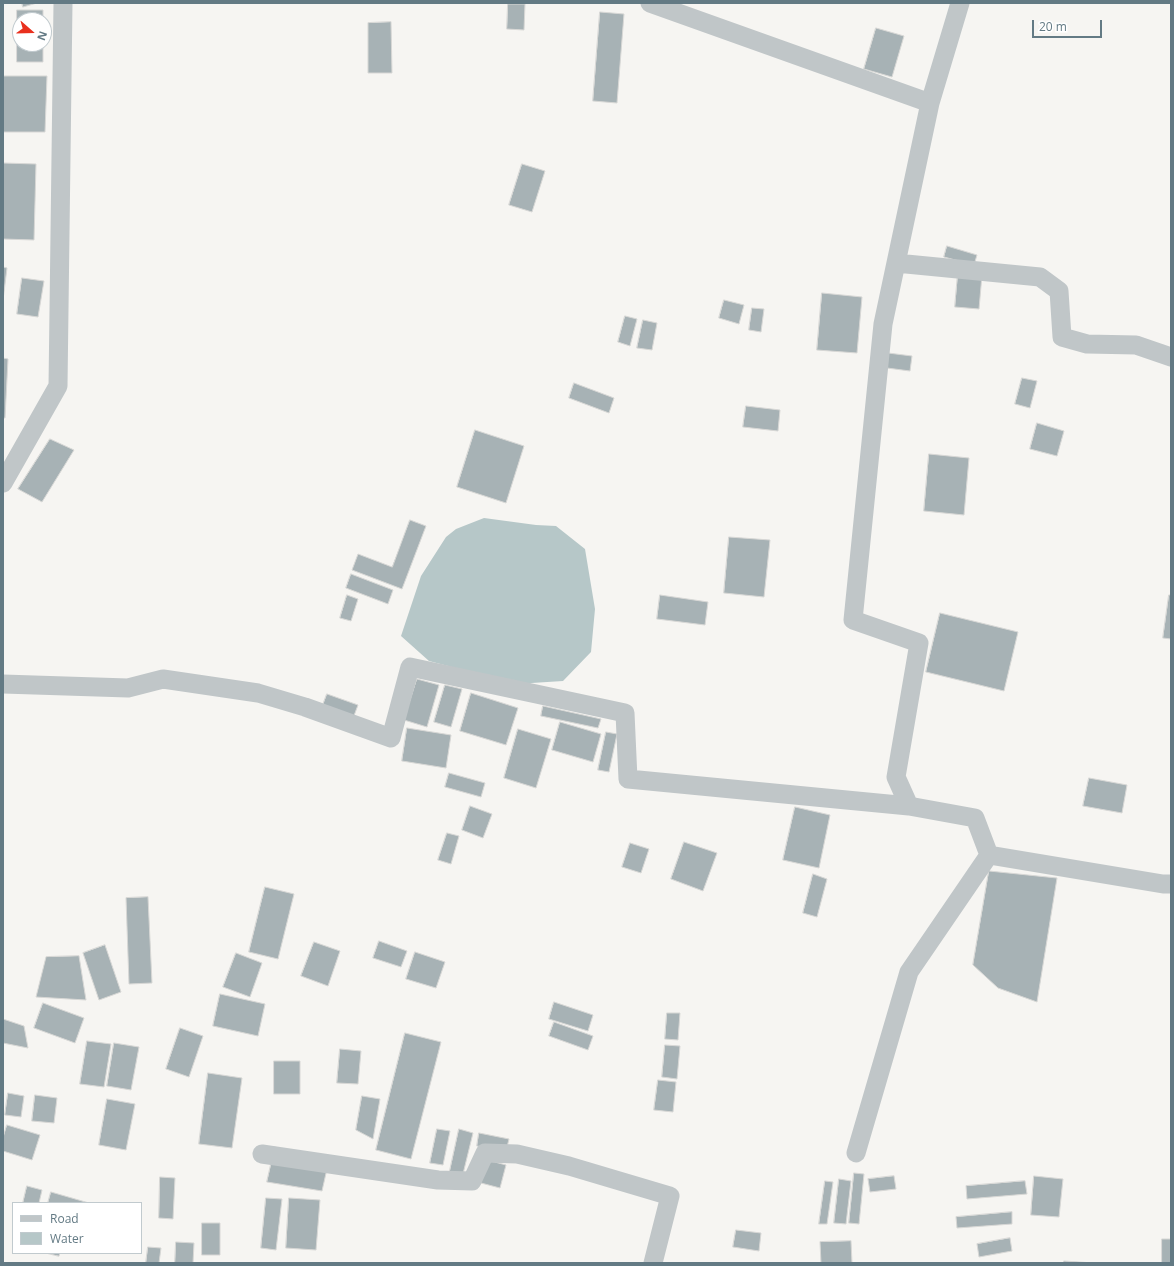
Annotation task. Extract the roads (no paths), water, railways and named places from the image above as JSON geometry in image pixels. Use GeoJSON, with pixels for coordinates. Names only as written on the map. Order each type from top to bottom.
{"type":"FeatureCollection","features":[{"type":"Feature","properties":{"kind":"street"},"geometry":{"type":"LineString","coordinates":[[3,483],[58,386],[63,3]]}},
{"type":"Feature","properties":{"kind":"street"},"geometry":{"type":"LineString","coordinates":[[650,3],[930,103]]}},
{"type":"Feature","properties":{"kind":"street"},"geometry":{"type":"LineString","coordinates":[[909,806],[896,777],[919,643],[853,620],[883,324],[930,103],[960,3]]}},
{"type":"Feature","properties":{"kind":"street"},"geometry":{"type":"LineString","coordinates":[[896,263],[1040,277],[1059,291],[1062,337],[1087,344],[1136,345],[1171,357]]}},
{"type":"Feature","properties":{"kind":"street"},"geometry":{"type":"LineString","coordinates":[[3,684],[128,688],[163,680],[258,693],[305,707],[391,738],[410,667],[625,713],[628,779],[909,806],[975,818],[989,855]]}},
{"type":"Feature","properties":{"kind":"street"},"geometry":{"type":"LineString","coordinates":[[989,855],[1162,884],[1171,884]]}},
{"type":"Feature","properties":{"kind":"street"},"geometry":{"type":"LineString","coordinates":[[856,1153],[909,972],[989,855]]}},
{"type":"Feature","properties":{"kind":"street"},"geometry":{"type":"LineString","coordinates":[[262,1154],[438,1180],[472,1181],[484,1153],[517,1154],[569,1166],[670,1196],[653,1263]]}},
{"type":"Feature","properties":{"kind":"water"},"geometry":{"type":"Polygon","coordinates":[[[484,518],[536,525],[556,526],[585,549],[595,609],[591,652],[563,681],[516,684],[429,661],[401,636],[421,576],[446,537],[456,529],[484,518]]]}}]}
